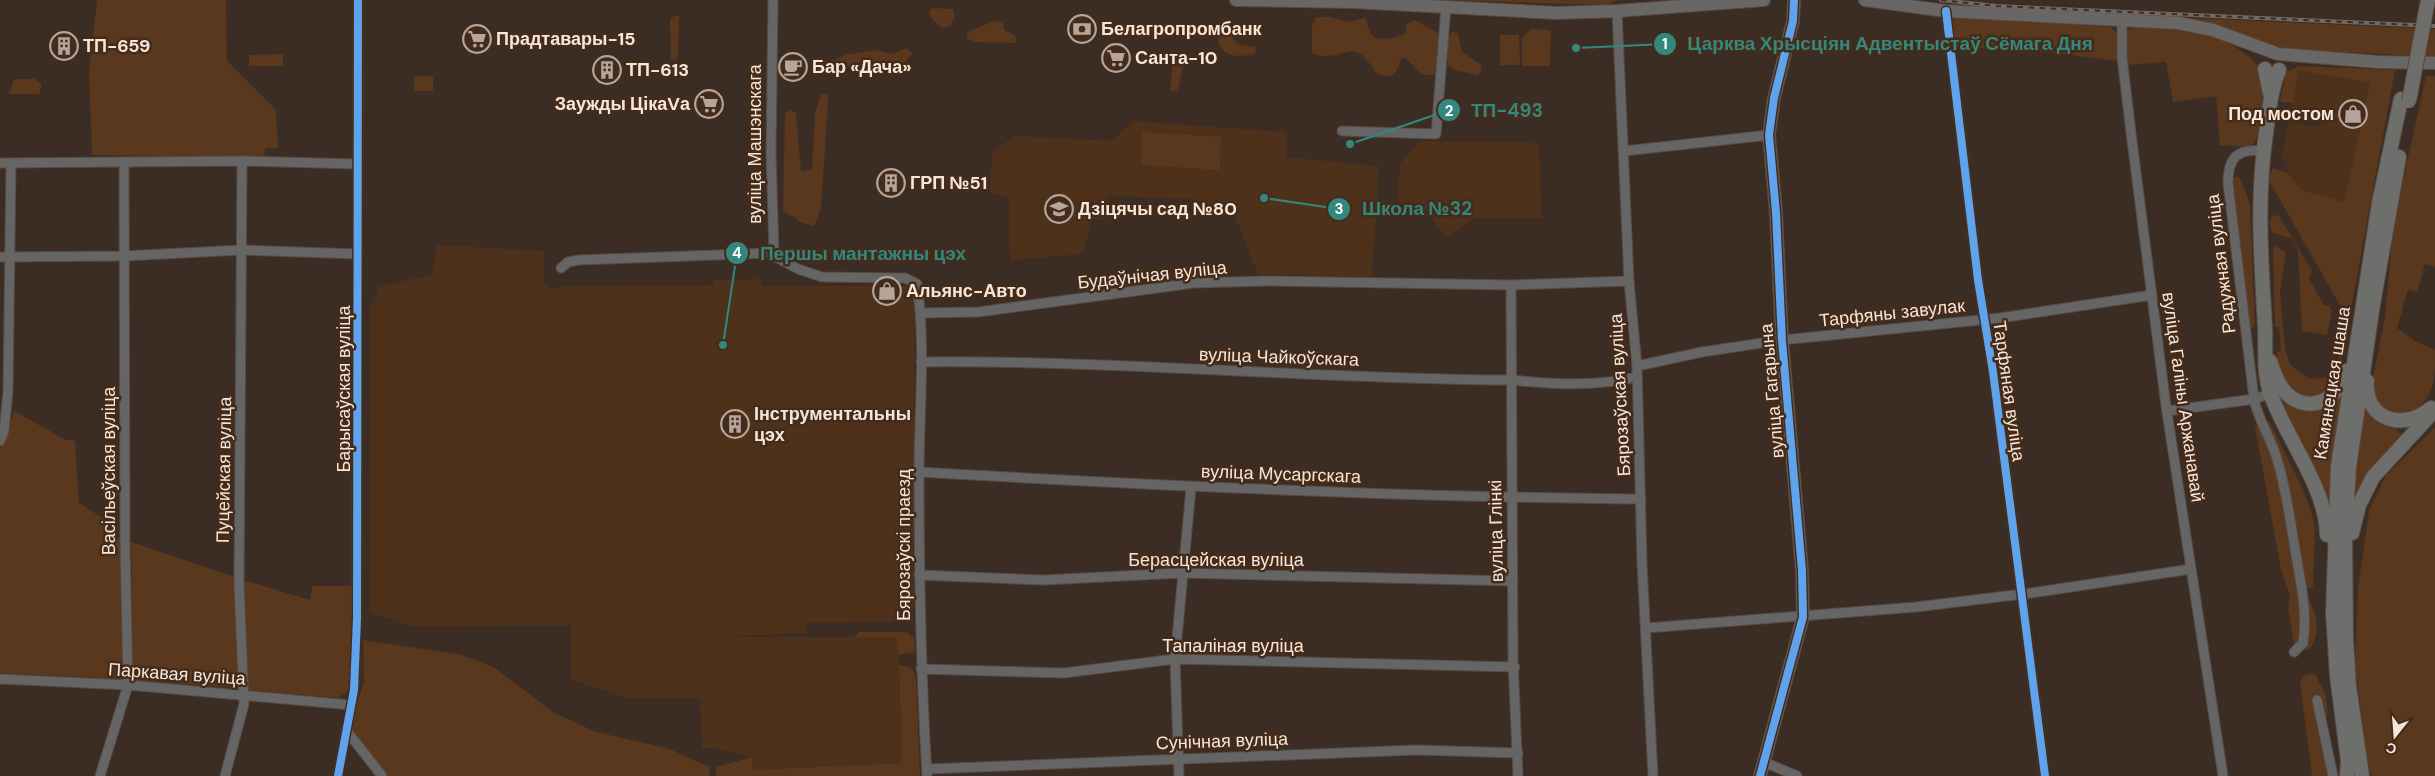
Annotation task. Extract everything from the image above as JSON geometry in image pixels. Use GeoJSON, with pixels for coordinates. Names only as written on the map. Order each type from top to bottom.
{"type":"FeatureCollection","features":[{"type":"Feature","properties":{"kind":"main road"},"geometry":{"type":"LineString","coordinates":[[1236,0],[1336,1],[1535,12],[1617,12],[1764,0]]}},
{"type":"Feature","properties":{"kind":"main road","name":"вуліца Гагарына"},"geometry":{"type":"LineString","coordinates":[[1760,776],[1803,617],[1802,570],[1782,340],[1776,213],[1769,135],[1774,98],[1792,21],[1794,0]]}},
{"type":"Feature","properties":{"kind":"main road"},"geometry":{"type":"LineString","coordinates":[[1865,0],[1946,11],[2189,25],[2213,30],[2240,41],[2273,63],[2306,57],[2435,63]]}},
{"type":"Feature","properties":{"kind":"main road","name":"Камянецкая шаша"},"geometry":{"type":"LineString","coordinates":[[2347,776],[2348,761],[2337,676],[2333,613],[2338,466],[2405,100],[2419,0]]}},
{"type":"Feature","properties":{"kind":"main road","name":"Камянецкая шаша"},"geometry":{"type":"LineString","coordinates":[[2405,100],[2428,0]]}},
{"type":"Feature","properties":{"kind":"main road"},"geometry":{"type":"LineString","coordinates":[[2273,63],[2263,151],[2259,218],[2267,351],[2265,375],[2270,394],[2323,509],[2327,529],[2329,593],[2333,613]]}},
{"type":"Feature","properties":{"kind":"main road"},"geometry":{"type":"LineString","coordinates":[[2267,351],[2275,377],[2289,395],[2307,403],[2322,402],[2329,398],[2343,380],[2356,318],[2368,303],[2374,317],[2366,383],[2371,403],[2386,417],[2401,422],[2418,418],[2435,404]]}},
{"type":"Feature","properties":{"kind":"main road","name":"Камянецкая шаша"},"geometry":{"type":"LineString","coordinates":[[2362,776],[2349,686],[2344,586],[2349,467],[2368,303]]}},
{"type":"Feature","properties":{"kind":"main road"},"geometry":{"type":"LineString","coordinates":[[2344,586],[2349,569],[2353,531],[2367,487],[2381,466],[2423,425],[2435,410]]}},
{"type":"Feature","properties":{"kind":"main road"},"geometry":{"type":"LineString","coordinates":[[2348,761],[2351,776]]}},
{"type":"Feature","properties":{"kind":"street","name":"Барысаўская вуліца"},"geometry":{"type":"LineString","coordinates":[[340,775],[350,705],[354,690],[357,618],[358,0]]}},
{"type":"Feature","properties":{"kind":"street","name":"вуліца Машэнскага"},"geometry":{"type":"LineString","coordinates":[[773,0],[771,153],[774,253]]}},
{"type":"Feature","properties":{"kind":"street"},"geometry":{"type":"LineString","coordinates":[[1342,131],[1436,134],[1446,7]]}},
{"type":"Feature","properties":{"kind":"street","name":"Тарфяная вуліца"},"geometry":{"type":"LineString","coordinates":[[1946,11],[1984,320],[1993,372],[2045,776]]}},
{"type":"Feature","properties":{"kind":"street","name":"Бярозаўская вуліца"},"geometry":{"type":"LineString","coordinates":[[1617,12],[1629,281],[1637,366],[1653,776]]}},
{"type":"Feature","properties":{"kind":"street","name":"вуліца Галіны Аржанавай"},"geometry":{"type":"LineString","coordinates":[[2122,21],[2122,57],[2167,411],[2223,776]]}},
{"type":"Feature","properties":{"kind":"street"},"geometry":{"type":"LineString","coordinates":[[1624,151],[1769,135]]}},
{"type":"Feature","properties":{"kind":"street","name":"Радужная вуліца"},"geometry":{"type":"LineString","coordinates":[[2263,151],[2251,150],[2240,154],[2231,162],[2228,174],[2254,399],[2257,414],[2272,442],[2278,461],[2304,600],[2303,643],[2294,652]]}},
{"type":"Feature","properties":{"kind":"street"},"geometry":{"type":"LineString","coordinates":[[0,163],[242,161],[357,164]]}},
{"type":"Feature","properties":{"kind":"street","name":"Пуцейская вуліца"},"geometry":{"type":"LineString","coordinates":[[225,776],[244,704],[239,583],[242,161]]}},
{"type":"Feature","properties":{"kind":"street","name":"Васільеўская вуліца"},"geometry":{"type":"LineString","coordinates":[[100,776],[128,686],[125,533],[124,162]]}},
{"type":"Feature","properties":{"kind":"street"},"geometry":{"type":"LineString","coordinates":[[0,441],[4,431],[8,392],[11,163]]}},
{"type":"Feature","properties":{"kind":"street"},"geometry":{"type":"LineString","coordinates":[[0,257],[124,256],[242,250],[358,254]]}},
{"type":"Feature","properties":{"kind":"street"},"geometry":{"type":"LineString","coordinates":[[562,268],[568,262],[579,260],[774,253],[774,256],[798,269],[822,277],[905,278],[912,280],[917,284],[921,313]]}},
{"type":"Feature","properties":{"kind":"street","name":"Будаўнічая вуліца"},"geometry":{"type":"LineString","coordinates":[[921,313],[978,312],[1194,283],[1266,281],[1512,285],[1629,281]]}},
{"type":"Feature","properties":{"kind":"street","name":"вуліца Глінкі"},"geometry":{"type":"LineString","coordinates":[[1512,285],[1513,581],[1518,776]]}},
{"type":"Feature","properties":{"kind":"street","name":"Тарфяны завулак"},"geometry":{"type":"LineString","coordinates":[[1637,366],[1702,352],[1782,340],[1984,320],[2152,295]]}},
{"type":"Feature","properties":{"kind":"street","name":"Бярозаўскі праезд"},"geometry":{"type":"LineString","coordinates":[[921,313],[919,575],[926,774]]}},
{"type":"Feature","properties":{"kind":"street","name":"вуліца Чайкоўскага"},"geometry":{"type":"LineString","coordinates":[[921,362],[1008,361],[1211,371],[1511,380],[1546,383],[1604,383],[1636,377]]}},
{"type":"Feature","properties":{"kind":"street"},"geometry":{"type":"LineString","coordinates":[[2167,411],[2254,399],[2270,394]]}},
{"type":"Feature","properties":{"kind":"street","name":"вуліца Мусаргскага"},"geometry":{"type":"LineString","coordinates":[[919,472],[1191,488],[1512,498],[1641,499]]}},
{"type":"Feature","properties":{"kind":"street"},"geometry":{"type":"LineString","coordinates":[[1179,776],[1175,659],[1191,488]]}},
{"type":"Feature","properties":{"kind":"street"},"geometry":{"type":"LineString","coordinates":[[1646,628],[1803,617],[2022,594],[2191,570]]}},
{"type":"Feature","properties":{"kind":"street","name":"Берасцейская вуліца"},"geometry":{"type":"LineString","coordinates":[[919,575],[1044,580],[1182,573],[1513,581]]}},
{"type":"Feature","properties":{"kind":"street","name":"Тапаліная вуліца"},"geometry":{"type":"LineString","coordinates":[[921,669],[1064,673],[1175,659],[1515,667]]}},
{"type":"Feature","properties":{"kind":"street","name":"Паркавая вуліца"},"geometry":{"type":"LineString","coordinates":[[0,679],[128,686],[350,705]]}},
{"type":"Feature","properties":{"kind":"street"},"geometry":{"type":"LineString","coordinates":[[2317,700],[2333,776]]}},
{"type":"Feature","properties":{"kind":"street"},"geometry":{"type":"LineString","coordinates":[[346,730],[382,776]]}},
{"type":"Feature","properties":{"kind":"street","name":"Сунічная вуліца"},"geometry":{"type":"LineString","coordinates":[[926,774],[1178,758],[1416,750],[1518,753]]}},
{"type":"Feature","properties":{"kind":"street"},"geometry":{"type":"LineString","coordinates":[[1764,762],[1797,776]]}},
{"type":"Feature","properties":{"kind":"shaded area"},"geometry":{"type":"Polygon","coordinates":[[[97,0],[226,0],[227,61],[276,110],[278,148],[265,148],[264,158],[92,155],[89,72],[97,0]]]}},
{"type":"Feature","properties":{"kind":"shaded area"},"geometry":{"type":"Polygon","coordinates":[[[1442,0],[1620,0],[1603,5],[1442,0]]]}},
{"type":"Feature","properties":{"kind":"shaded area"},"geometry":{"type":"Polygon","coordinates":[[[933,8],[953,9],[955,17],[950,26],[943,28],[933,20],[929,12],[933,8]]]}},
{"type":"Feature","properties":{"kind":"shaded area"},"geometry":{"type":"Polygon","coordinates":[[[676,15],[679,16],[678,56],[675,61],[671,60],[670,19],[676,15]]]}},
{"type":"Feature","properties":{"kind":"shaded area"},"geometry":{"type":"Polygon","coordinates":[[[1316,17],[1330,17],[1349,22],[1365,18],[1371,34],[1374,37],[1383,39],[1398,37],[1405,33],[1407,23],[1415,20],[1438,33],[1439,48],[1435,75],[1419,72],[1402,57],[1397,70],[1390,77],[1376,73],[1360,54],[1347,52],[1323,56],[1312,53],[1312,26],[1316,17]]]}},
{"type":"Feature","properties":{"kind":"shaded area"},"geometry":{"type":"Polygon","coordinates":[[[1955,18],[2111,27],[2117,34],[2119,61],[2046,52],[1955,47],[1952,25],[1955,18]]]}},
{"type":"Feature","properties":{"kind":"shaded area"},"geometry":{"type":"Polygon","coordinates":[[[2190,18],[2435,29],[2435,57],[2289,49],[2261,42],[2190,18]]]}},
{"type":"Feature","properties":{"kind":"shaded area"},"geometry":{"type":"Polygon","coordinates":[[[994,21],[1003,23],[1004,30],[1013,34],[1017,39],[1015,43],[975,42],[967,38],[967,32],[994,21]]]}},
{"type":"Feature","properties":{"kind":"shaded area"},"geometry":{"type":"Polygon","coordinates":[[[1227,25],[1234,26],[1233,39],[1237,44],[1256,47],[1255,53],[1240,56],[1228,54],[1223,50],[1218,38],[1219,30],[1227,25]]]}},
{"type":"Feature","properties":{"kind":"shaded area"},"geometry":{"type":"Polygon","coordinates":[[[2137,27],[2175,27],[2196,30],[2230,44],[2251,59],[2262,75],[2264,90],[2259,133],[2252,145],[2248,147],[2220,145],[2216,96],[2173,102],[2166,62],[2127,65],[2127,31],[2137,27]]]}},
{"type":"Feature","properties":{"kind":"shaded area"},"geometry":{"type":"Polygon","coordinates":[[[1531,29],[1551,30],[1550,66],[1522,66],[1522,38],[1531,29]]]}},
{"type":"Feature","properties":{"kind":"shaded area"},"geometry":{"type":"Polygon","coordinates":[[[1452,32],[1458,33],[1462,52],[1480,64],[1482,70],[1478,75],[1457,71],[1448,65],[1448,38],[1452,32]]]}},
{"type":"Feature","properties":{"kind":"shaded area"},"geometry":{"type":"Polygon","coordinates":[[[1500,35],[1519,35],[1520,65],[1500,65],[1500,35]]]}},
{"type":"Feature","properties":{"kind":"shaded area"},"geometry":{"type":"Polygon","coordinates":[[[906,48],[912,53],[907,60],[898,66],[870,62],[848,66],[827,74],[825,69],[827,63],[845,55],[875,50],[893,54],[906,48]]]}},
{"type":"Feature","properties":{"kind":"shaded area"},"geometry":{"type":"Polygon","coordinates":[[[283,54],[283,66],[249,66],[249,55],[283,54]]]}},
{"type":"Feature","properties":{"kind":"shaded area"},"geometry":{"type":"Polygon","coordinates":[[[1173,58],[1179,58],[1184,62],[1178,89],[1174,92],[1170,90],[1173,58]]]}},
{"type":"Feature","properties":{"kind":"shaded area"},"geometry":{"type":"Polygon","coordinates":[[[2300,66],[2395,70],[2339,374],[2324,392],[2310,397],[2296,394],[2289,388],[2279,366],[2277,352],[2281,351],[2279,327],[2275,327],[2273,249],[2277,246],[2286,253],[2280,293],[2285,349],[2289,362],[2296,370],[2311,379],[2330,377],[2337,366],[2345,314],[2268,179],[2273,168],[2289,173],[2301,190],[2344,202],[2370,83],[2298,70],[2293,103],[2280,102],[2286,72],[2300,66]]]}},
{"type":"Feature","properties":{"kind":"shaded area"},"geometry":{"type":"Polygon","coordinates":[[[2298,70],[2370,82],[2344,202],[2301,190],[2287,169],[2288,162],[2281,160],[2289,122],[2320,127],[2321,117],[2291,112],[2298,70]]]}},
{"type":"Feature","properties":{"kind":"shaded area"},"geometry":{"type":"Polygon","coordinates":[[[414,76],[433,76],[433,91],[414,91],[414,76]]]}},
{"type":"Feature","properties":{"kind":"shaded area"},"geometry":{"type":"Polygon","coordinates":[[[2426,76],[2435,76],[2435,267],[2425,264],[2417,292],[2408,290],[2397,328],[2415,341],[2435,350],[2435,372],[2430,393],[2413,415],[2394,415],[2378,403],[2374,395],[2373,378],[2385,317],[2393,227],[2426,76]]]}},
{"type":"Feature","properties":{"kind":"shaded area"},"geometry":{"type":"Polygon","coordinates":[[[14,79],[35,79],[42,84],[39,94],[9,94],[14,79]]]}},
{"type":"Feature","properties":{"kind":"shaded area"},"geometry":{"type":"Polygon","coordinates":[[[821,94],[828,94],[828,103],[821,208],[814,226],[799,222],[783,211],[785,113],[791,110],[796,113],[801,171],[812,170],[815,114],[821,94]]]}},
{"type":"Feature","properties":{"kind":"shaded area"},"geometry":{"type":"Polygon","coordinates":[[[1132,121],[1287,132],[1286,157],[1379,166],[1372,277],[1258,274],[1234,214],[1197,211],[1193,199],[1109,196],[1108,219],[1092,220],[1083,254],[1010,260],[1009,198],[990,193],[992,152],[1015,136],[1112,141],[1132,121]]]}},
{"type":"Feature","properties":{"kind":"shaded area"},"geometry":{"type":"Polygon","coordinates":[[[1142,132],[1221,137],[1220,170],[1141,165],[1142,132]]]}},
{"type":"Feature","properties":{"kind":"shaded area"},"geometry":{"type":"Polygon","coordinates":[[[1419,141],[1531,142],[1539,146],[1542,218],[1475,218],[1447,238],[1421,204],[1398,202],[1400,164],[1419,141]]]}},
{"type":"Feature","properties":{"kind":"shaded area"},"geometry":{"type":"Polygon","coordinates":[[[2238,176],[2250,206],[2255,324],[2251,329],[2249,329],[2231,187],[2232,179],[2238,176]]]}},
{"type":"Feature","properties":{"kind":"shaded area"},"geometry":{"type":"Polygon","coordinates":[[[2273,215],[2279,216],[2312,271],[2309,279],[2324,305],[2329,306],[2332,311],[2327,335],[2302,331],[2298,250],[2291,238],[2272,233],[2270,221],[2273,215]]]}},
{"type":"Feature","properties":{"kind":"shaded area"},"geometry":{"type":"Polygon","coordinates":[[[437,245],[544,251],[544,285],[548,285],[549,289],[566,286],[714,285],[714,280],[761,279],[762,286],[915,286],[913,621],[806,623],[806,633],[714,637],[898,637],[902,763],[752,770],[752,757],[713,748],[702,748],[700,698],[624,697],[571,680],[571,625],[412,627],[370,612],[370,306],[374,304],[379,287],[432,274],[437,245]]]}},
{"type":"Feature","properties":{"kind":"shaded area"},"geometry":{"type":"Polygon","coordinates":[[[2343,394],[2328,511],[2280,406],[2288,400],[2335,401],[2343,394]]]}},
{"type":"Feature","properties":{"kind":"shaded area"},"geometry":{"type":"Polygon","coordinates":[[[2362,403],[2397,425],[2397,430],[2405,438],[2350,514],[2362,403]]]}},
{"type":"Feature","properties":{"kind":"shaded area"},"geometry":{"type":"Polygon","coordinates":[[[14,411],[64,439],[75,441],[79,503],[112,524],[111,537],[120,538],[123,679],[0,673],[0,449],[9,430],[14,411]]]}},
{"type":"Feature","properties":{"kind":"shaded area"},"geometry":{"type":"Polygon","coordinates":[[[2264,420],[2270,423],[2303,489],[2312,514],[2315,529],[2313,587],[2306,589],[2305,594],[2313,607],[2317,628],[2314,642],[2310,649],[2304,650],[2294,644],[2288,607],[2290,595],[2281,570],[2255,427],[2264,420]]]}},
{"type":"Feature","properties":{"kind":"shaded area"},"geometry":{"type":"Polygon","coordinates":[[[2435,427],[2435,776],[2372,776],[2368,766],[2355,663],[2358,588],[2369,511],[2385,477],[2435,427]]]}},
{"type":"Feature","properties":{"kind":"shaded area"},"geometry":{"type":"Polygon","coordinates":[[[131,542],[235,577],[238,686],[235,688],[133,680],[131,542]]]}},
{"type":"Feature","properties":{"kind":"shaded area"},"geometry":{"type":"Polygon","coordinates":[[[243,580],[310,600],[312,586],[353,586],[351,675],[347,692],[338,698],[248,690],[245,687],[243,580]]]}},
{"type":"Feature","properties":{"kind":"shaded area"},"geometry":{"type":"Polygon","coordinates":[[[859,632],[907,632],[914,638],[915,652],[898,655],[897,637],[854,637],[859,632]]]}},
{"type":"Feature","properties":{"kind":"shaded area"},"geometry":{"type":"Polygon","coordinates":[[[363,640],[462,655],[493,667],[553,712],[596,732],[667,748],[710,767],[709,776],[387,776],[350,728],[364,681],[363,640]]]}},
{"type":"Feature","properties":{"kind":"shaded area"},"geometry":{"type":"Polygon","coordinates":[[[899,665],[912,668],[916,677],[920,776],[716,776],[716,767],[752,757],[753,770],[902,763],[899,665]]]}},
{"type":"Feature","properties":{"kind":"shaded area"},"geometry":{"type":"Polygon","coordinates":[[[2306,674],[2315,674],[2326,695],[2328,713],[2320,731],[2329,776],[2312,776],[2300,682],[2306,674]]]}},
{"type":"Feature","properties":{"kind":"railway"},"geometry":{"type":"LineString","coordinates":[[1941,0],[1996,6],[2435,26]]}},
{"type":"Feature","properties":{"kind":"cycle path"},"geometry":{"type":"LineString","coordinates":[[338,776],[354,690],[357,618],[358,0]]}},
{"type":"Feature","properties":{"kind":"cycle path"},"geometry":{"type":"LineString","coordinates":[[1760,776],[1803,617],[1802,570],[1782,340],[1776,213],[1769,135],[1774,98],[1793,21],[1794,0]]}},
{"type":"Feature","properties":{"kind":"cycle path"},"geometry":{"type":"LineString","coordinates":[[1946,11],[1978,280],[1993,372],[2045,776]]}},
{"type":"Feature","properties":{"kind":"place","name":"Белагропромбанк"},"geometry":{"type":"Point","coordinates":[1082,29]}},
{"type":"Feature","properties":{"kind":"place","name":"Прадтавары-15"},"geometry":{"type":"Point","coordinates":[477,39]}},
{"type":"Feature","properties":{"kind":"place","name":"ТП-659"},"geometry":{"type":"Point","coordinates":[64,46]}},
{"type":"Feature","properties":{"kind":"place","name":"Царква Хрысціян Адвентыстаў Сёмага Дня"},"geometry":{"type":"Point","coordinates":[1576,48]}},
{"type":"Feature","properties":{"kind":"place","name":"Санта-10"},"geometry":{"type":"Point","coordinates":[1116,58]}},
{"type":"Feature","properties":{"kind":"place","name":"Бар «Дача»"},"geometry":{"type":"Point","coordinates":[793,67]}},
{"type":"Feature","properties":{"kind":"place","name":"ТП-613"},"geometry":{"type":"Point","coordinates":[607,70]}},
{"type":"Feature","properties":{"kind":"place","name":"Заужды ЦікаVа"},"geometry":{"type":"Point","coordinates":[709,104]}},
{"type":"Feature","properties":{"kind":"place","name":"Под мостом"},"geometry":{"type":"Point","coordinates":[2353,114]}},
{"type":"Feature","properties":{"kind":"place","name":"ТП-493"},"geometry":{"type":"Point","coordinates":[1350,144]}},
{"type":"Feature","properties":{"kind":"place","name":"ГРП №51"},"geometry":{"type":"Point","coordinates":[891,183]}},
{"type":"Feature","properties":{"kind":"place","name":"Школа №32"},"geometry":{"type":"Point","coordinates":[1264,198]}},
{"type":"Feature","properties":{"kind":"place","name":"Дзіцячы сад №80"},"geometry":{"type":"Point","coordinates":[1059,209]}},
{"type":"Feature","properties":{"kind":"place","name":"Альянс-Авто"},"geometry":{"type":"Point","coordinates":[887,291]}},
{"type":"Feature","properties":{"kind":"place","name":"Першы мантажны цэх"},"geometry":{"type":"Point","coordinates":[723,345]}},
{"type":"Feature","properties":{"kind":"place","name":"Інструментальны цэх"},"geometry":{"type":"Point","coordinates":[735,424]}}]}
